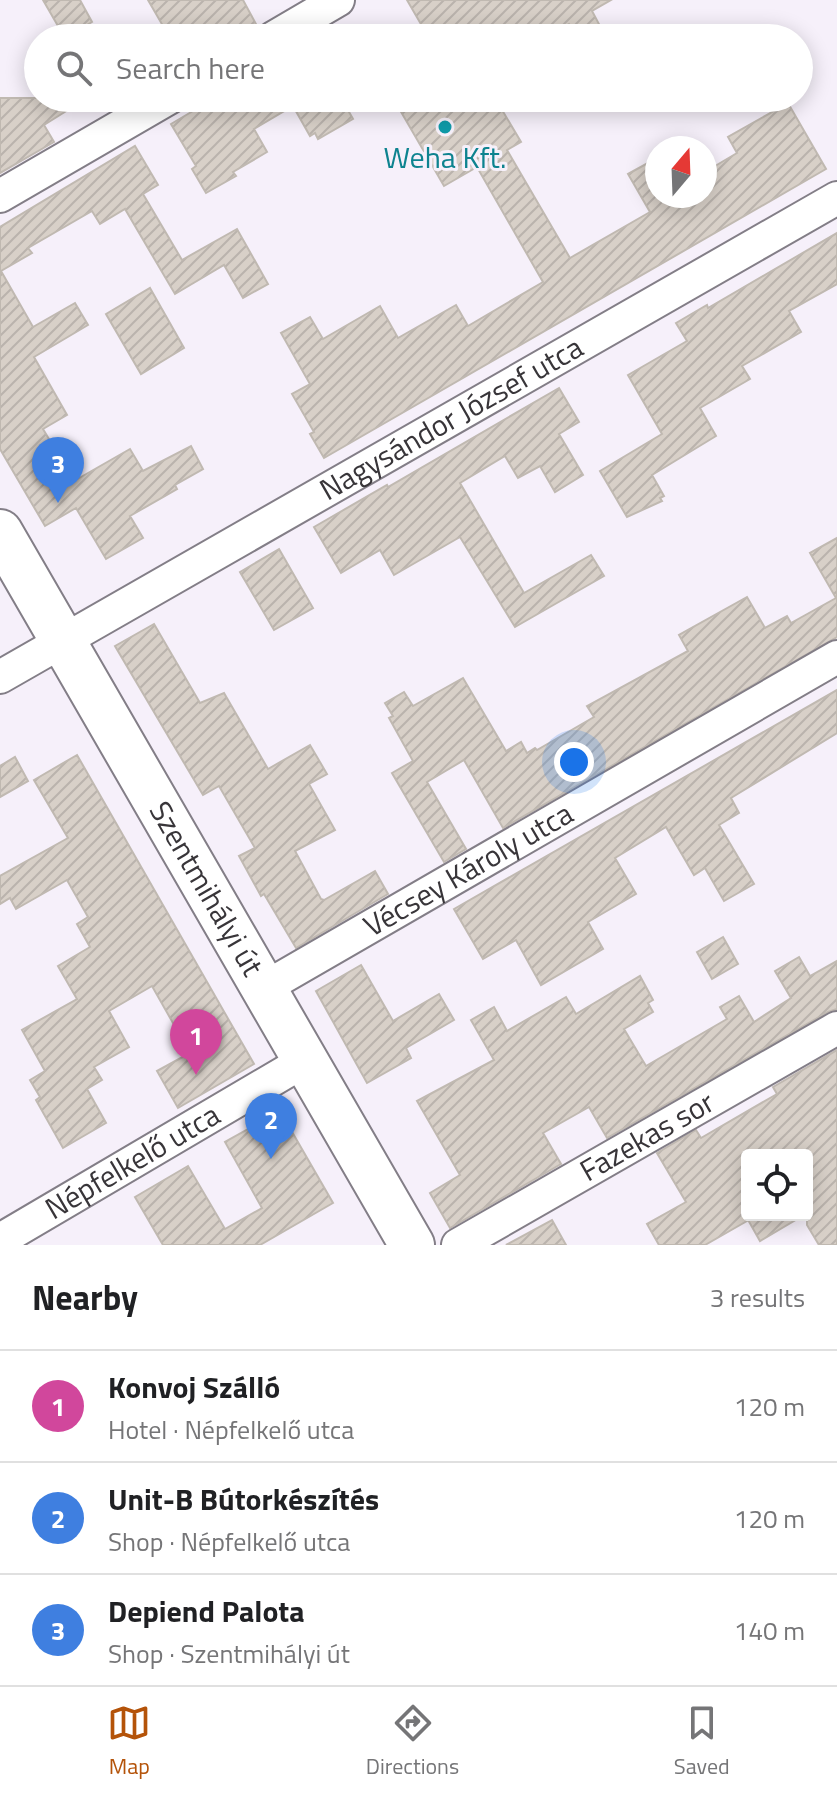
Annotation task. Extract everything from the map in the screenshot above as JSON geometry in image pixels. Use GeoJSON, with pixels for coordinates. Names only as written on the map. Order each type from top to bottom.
{"type":"FeatureCollection","features":[{"type":"Feature","properties":{"kind":"main road","name":"Szentmihályi út"},"geometry":{"type":"LineString","coordinates":[[0,532],[412,1245]]}},
{"type":"Feature","properties":{"kind":"street"},"geometry":{"type":"LineString","coordinates":[[297,24],[338,0]]}},
{"type":"Feature","properties":{"kind":"street"},"geometry":{"type":"LineString","coordinates":[[0,196],[145,112]]}},
{"type":"Feature","properties":{"kind":"street","name":"Nagysándor József utca"},"geometry":{"type":"LineString","coordinates":[[0,677],[837,198]]}},
{"type":"Feature","properties":{"kind":"street","name":"Vécsey Károly utca"},"geometry":{"type":"LineString","coordinates":[[264,988],[837,657]]}},
{"type":"Feature","properties":{"kind":"street","name":"Fazekas sor"},"geometry":{"type":"LineString","coordinates":[[458,1245],[837,1028]]}},
{"type":"Feature","properties":{"kind":"street","name":"Népfelkelő utca"},"geometry":{"type":"LineString","coordinates":[[0,1240],[306,1060]]}},
{"type":"Feature","properties":{"kind":"building"},"geometry":{"type":"Polygon","coordinates":[[[43,0],[80,0],[92,22],[89,24],[57,24],[43,0]]]}},
{"type":"Feature","properties":{"kind":"building"},"geometry":{"type":"Polygon","coordinates":[[[148,0],[243,0],[256,24],[162,24],[148,0]]]}},
{"type":"Feature","properties":{"kind":"building"},"geometry":{"type":"Polygon","coordinates":[[[407,0],[611,0],[592,11],[599,24],[421,24],[407,0]]]}},
{"type":"Feature","properties":{"kind":"building"},"geometry":{"type":"Polygon","coordinates":[[[0,98],[24,98],[24,112],[65,112],[44,125],[54,142],[0,173],[0,98]]]}},
{"type":"Feature","properties":{"kind":"building"},"geometry":{"type":"Polygon","coordinates":[[[191,112],[283,112],[254,129],[267,152],[233,172],[236,176],[206,193],[192,169],[196,166],[171,124],[191,112]]]}},
{"type":"Feature","properties":{"kind":"building"},"geometry":{"type":"Polygon","coordinates":[[[296,112],[349,112],[353,119],[318,139],[315,133],[310,136],[296,112]]]}},
{"type":"Feature","properties":{"kind":"building"},"geometry":{"type":"Polygon","coordinates":[[[401,112],[503,112],[521,142],[507,150],[570,258],[650,212],[648,208],[717,208],[717,165],[737,153],[728,137],[772,112],[793,112],[826,169],[324,458],[310,434],[314,432],[292,394],[310,384],[281,333],[310,317],[323,339],[380,306],[398,338],[456,305],[468,326],[543,282],[477,167],[444,186],[401,112]]]}},
{"type":"Feature","properties":{"kind":"building"},"geometry":{"type":"Polygon","coordinates":[[[135,146],[158,185],[143,194],[182,260],[237,229],[268,284],[243,298],[224,265],[175,294],[125,209],[100,224],[92,211],[28,248],[32,253],[1,271],[33,327],[75,303],[88,325],[34,357],[67,415],[43,429],[74,481],[130,449],[143,471],[191,446],[203,469],[175,485],[177,489],[130,516],[143,538],[106,559],[76,508],[45,526],[0,449],[0,227],[135,146]]]}},
{"type":"Feature","properties":{"kind":"building"},"geometry":{"type":"Polygon","coordinates":[[[645,165],[645,203],[628,174],[645,165]]]}},
{"type":"Feature","properties":{"kind":"building"},"geometry":{"type":"Polygon","coordinates":[[[837,233],[837,284],[789,311],[801,332],[742,366],[750,379],[700,408],[716,436],[652,475],[664,496],[660,498],[662,501],[627,517],[600,471],[662,434],[628,375],[687,341],[676,323],[707,305],[708,308],[837,233]]]}},
{"type":"Feature","properties":{"kind":"building"},"geometry":{"type":"Polygon","coordinates":[[[150,288],[184,348],[141,374],[106,314],[150,288]]]}},
{"type":"Feature","properties":{"kind":"building"},"geometry":{"type":"Polygon","coordinates":[[[559,388],[579,422],[559,434],[583,475],[555,492],[540,466],[518,478],[505,456],[460,483],[524,593],[591,555],[604,576],[515,627],[460,537],[394,575],[380,550],[341,573],[314,527],[559,388]]]}},
{"type":"Feature","properties":{"kind":"building"},"geometry":{"type":"Polygon","coordinates":[[[837,538],[837,637],[503,828],[464,760],[427,782],[466,849],[444,862],[392,773],[413,761],[389,718],[393,716],[385,703],[404,692],[413,706],[463,678],[506,751],[521,742],[527,753],[535,748],[537,750],[594,717],[587,706],[688,651],[679,635],[747,597],[765,628],[787,616],[791,623],[836,598],[810,553],[837,538]]]}},
{"type":"Feature","properties":{"kind":"building"},"geometry":{"type":"Polygon","coordinates":[[[279,549],[313,608],[274,630],[240,572],[279,549]]]}},
{"type":"Feature","properties":{"kind":"building"},"geometry":{"type":"Polygon","coordinates":[[[154,624],[200,703],[224,693],[268,769],[310,745],[327,774],[309,784],[335,830],[295,851],[321,899],[375,871],[388,894],[296,948],[239,856],[255,848],[219,786],[203,795],[115,646],[154,624]]]}},
{"type":"Feature","properties":{"kind":"building"},"geometry":{"type":"Polygon","coordinates":[[[837,690],[837,733],[731,798],[739,813],[719,825],[754,884],[724,901],[705,868],[694,875],[666,827],[615,858],[636,894],[588,922],[603,949],[541,985],[516,940],[483,959],[454,909],[837,690]]]}},
{"type":"Feature","properties":{"kind":"building"},"geometry":{"type":"Polygon","coordinates":[[[77,755],[254,1064],[178,1108],[157,1071],[190,1053],[152,986],[109,1011],[129,1047],[94,1067],[102,1080],[87,1089],[106,1123],[63,1148],[36,1100],[40,1097],[30,1080],[45,1071],[22,1030],[77,999],[58,966],[90,947],[77,924],[88,917],[67,880],[16,909],[10,898],[0,904],[0,876],[68,838],[34,780],[77,755]]]}},
{"type":"Feature","properties":{"kind":"building"},"geometry":{"type":"Polygon","coordinates":[[[15,757],[28,781],[0,797],[0,766],[15,757]]]}},
{"type":"Feature","properties":{"kind":"building"},"geometry":{"type":"Polygon","coordinates":[[[723,937],[738,964],[712,979],[697,952],[723,937]]]}},
{"type":"Feature","properties":{"kind":"building"},"geometry":{"type":"Polygon","coordinates":[[[799,957],[810,976],[837,961],[837,1009],[607,1138],[589,1107],[543,1133],[561,1164],[450,1228],[430,1193],[460,1175],[417,1101],[494,1060],[471,1020],[494,1007],[507,1031],[566,997],[576,1014],[640,976],[653,1000],[648,1003],[653,1012],[624,1029],[646,1066],[727,1019],[720,1007],[739,996],[754,1022],[791,998],[775,971],[799,957]]]}},
{"type":"Feature","properties":{"kind":"building"},"geometry":{"type":"Polygon","coordinates":[[[361,965],[393,1021],[439,994],[454,1020],[406,1048],[411,1058],[367,1083],[316,991],[361,965]]]}},
{"type":"Feature","properties":{"kind":"building"},"geometry":{"type":"Polygon","coordinates":[[[837,1050],[837,1245],[819,1245],[807,1225],[807,1221],[813,1221],[813,1149],[741,1149],[741,1221],[747,1221],[705,1245],[659,1245],[647,1224],[686,1202],[657,1153],[696,1130],[701,1138],[777,1094],[773,1087],[837,1050]]]}},
{"type":"Feature","properties":{"kind":"building"},"geometry":{"type":"Polygon","coordinates":[[[280,1111],[333,1203],[260,1245],[163,1245],[135,1197],[188,1166],[225,1229],[262,1208],[225,1142],[280,1111]]]}},
{"type":"Feature","properties":{"kind":"building"},"geometry":{"type":"Polygon","coordinates":[[[552,1220],[566,1245],[506,1245],[552,1220]]]}},
{"type":"Feature","properties":{"kind":"building"},"geometry":{"type":"Polygon","coordinates":[[[749,1221],[794,1221],[760,1241],[749,1221]]]}},
{"type":"Feature","properties":{"kind":"place","name":"Weha Kft."},"geometry":{"type":"Point","coordinates":[445,127]}},
{"type":"Feature","properties":{"kind":"place","name":"Depiend Palota"},"geometry":{"type":"Point","coordinates":[58,503]}},
{"type":"Feature","properties":{"kind":"place","name":"Konvoj Szálló"},"geometry":{"type":"Point","coordinates":[196,1075]}},
{"type":"Feature","properties":{"kind":"place","name":"Unit-B Bútorkészítés"},"geometry":{"type":"Point","coordinates":[271,1159]}}]}
